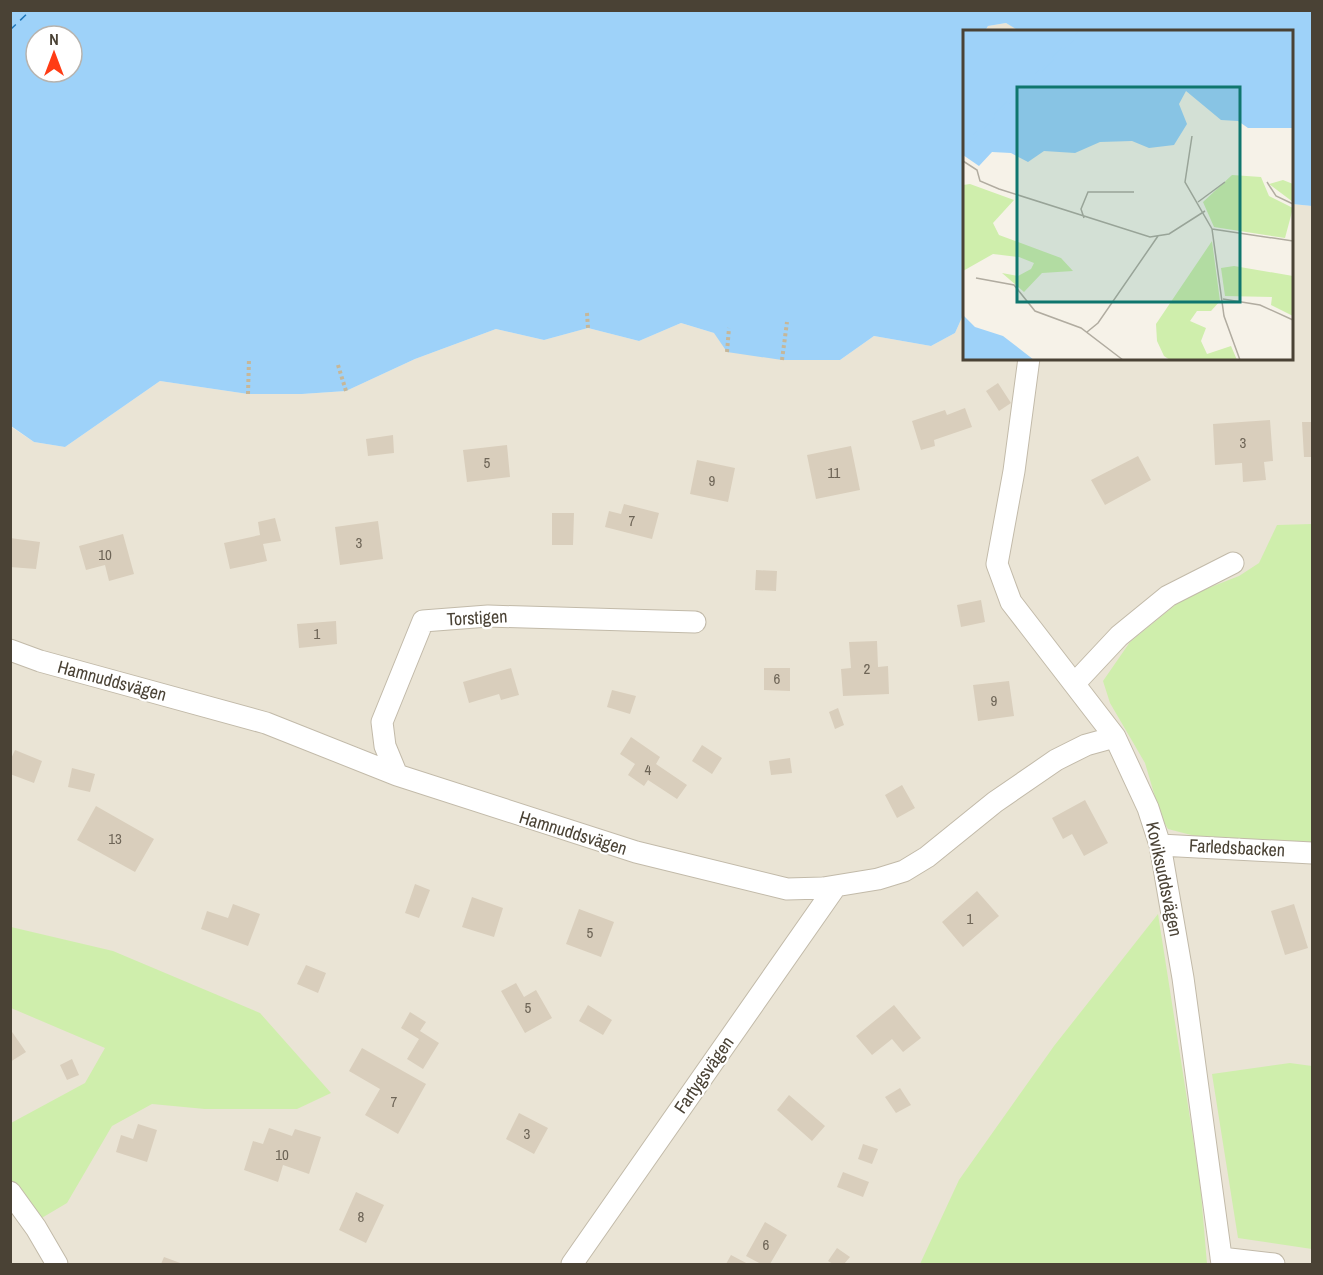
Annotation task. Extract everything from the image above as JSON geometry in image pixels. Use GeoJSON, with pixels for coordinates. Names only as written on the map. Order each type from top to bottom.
{"type":"FeatureCollection","features":[{"type":"Feature","properties":{"kind":"street","name":"Koviksuddsvägen"},"geometry":{"type":"LineString","coordinates":[[1029,360],[1014,471],[997,564],[1011,602],[1115,737],[1148,808],[1160,845],[1183,978],[1222,1261]]}},
{"type":"Feature","properties":{"kind":"street"},"geometry":{"type":"LineString","coordinates":[[1075,683],[1119,636],[1168,596],[1233,563]]}},
{"type":"Feature","properties":{"kind":"street","name":"Torstigen"},"geometry":{"type":"LineString","coordinates":[[398,775],[385,746],[382,722],[423,621],[488,616],[695,622]]}},
{"type":"Feature","properties":{"kind":"street","name":"Hamnuddsvägen"},"geometry":{"type":"LineString","coordinates":[[10,650],[40,662],[266,723],[398,775],[636,852],[787,889],[823,888],[878,879],[904,871],[927,857],[995,802],[1056,760],[1086,745],[1115,737]]}},
{"type":"Feature","properties":{"kind":"street","name":"Farledsbacken"},"geometry":{"type":"LineString","coordinates":[[1160,845],[1312,853]]}},
{"type":"Feature","properties":{"kind":"street","name":"Fartygsvägen"},"geometry":{"type":"LineString","coordinates":[[572,1264],[836,886]]}},
{"type":"Feature","properties":{"kind":"street"},"geometry":{"type":"LineString","coordinates":[[10,1192],[36,1228],[57,1264]]}},
{"type":"Feature","properties":{"kind":"street"},"geometry":{"type":"LineString","coordinates":[[1222,1261],[1274,1264]]}},
{"type":"Feature","properties":{"kind":"path"},"geometry":{"type":"LineString","coordinates":[[587,313],[588,328]]}},
{"type":"Feature","properties":{"kind":"path"},"geometry":{"type":"LineString","coordinates":[[782,360],[786,322]]}},
{"type":"Feature","properties":{"kind":"path"},"geometry":{"type":"LineString","coordinates":[[727,352],[729,328]]}},
{"type":"Feature","properties":{"kind":"path"},"geometry":{"type":"LineString","coordinates":[[248,394],[249,359]]}},
{"type":"Feature","properties":{"kind":"path"},"geometry":{"type":"LineString","coordinates":[[338,365],[346,392]]}},
{"type":"Feature","properties":{"kind":"shaded area"},"geometry":{"type":"Polygon","coordinates":[[[1006,23],[1019,30],[986,30],[988,26],[1006,23]]]}},
{"type":"Feature","properties":{"kind":"shaded area"},"geometry":{"type":"Polygon","coordinates":[[[1293,204],[1312,206],[1312,1264],[11,1264],[10,426],[34,442],[65,447],[160,381],[248,394],[346,391],[415,359],[496,329],[544,340],[588,328],[639,341],[681,323],[714,333],[840,360],[874,336],[931,346],[955,333],[963,315],[963,360],[1293,360],[1293,204]]]}},
{"type":"Feature","properties":{"kind":"green space"},"geometry":{"type":"Polygon","coordinates":[[[1312,524],[1312,845],[1195,836],[1168,829],[1161,817],[1145,763],[1110,703],[1103,681],[1130,642],[1185,597],[1239,576],[1259,563],[1277,525],[1312,524]]]}},
{"type":"Feature","properties":{"kind":"green space"},"geometry":{"type":"Polygon","coordinates":[[[1158,914],[1200,1182],[1207,1264],[920,1264],[959,1180],[1054,1046],[1158,914]]]}},
{"type":"Feature","properties":{"kind":"green space"},"geometry":{"type":"Polygon","coordinates":[[[11,927],[113,951],[260,1013],[331,1093],[297,1109],[205,1109],[152,1104],[112,1126],[67,1203],[40,1219],[11,1184],[11,1123],[85,1083],[105,1048],[11,1008],[11,927]]]}},
{"type":"Feature","properties":{"kind":"green space"},"geometry":{"type":"Polygon","coordinates":[[[1290,1063],[1312,1066],[1312,1249],[1238,1238],[1212,1074],[1290,1063]]]}},
{"type":"Feature","properties":{"kind":"water"},"geometry":{"type":"Polygon","coordinates":[[[11,10],[1312,11],[1312,206],[1293,204],[1293,30],[1018,30],[1006,23],[988,26],[986,30],[963,30],[963,315],[955,333],[931,346],[874,336],[840,360],[782,360],[727,352],[714,333],[681,323],[639,341],[588,328],[544,340],[496,329],[415,359],[346,391],[248,394],[160,381],[65,447],[34,442],[11,426],[11,10]]]}},
{"type":"Feature","properties":{"kind":"building"},"geometry":{"type":"Polygon","coordinates":[[[998,383],[1011,403],[999,411],[986,391],[998,383]]]}},
{"type":"Feature","properties":{"kind":"building"},"geometry":{"type":"Polygon","coordinates":[[[965,408],[972,427],[934,440],[935,446],[921,450],[912,421],[945,410],[947,415],[965,408]]]}},
{"type":"Feature","properties":{"kind":"building"},"geometry":{"type":"Polygon","coordinates":[[[1270,420],[1273,461],[1264,462],[1266,480],[1243,482],[1242,463],[1215,465],[1213,424],[1270,420]]]}},
{"type":"Feature","properties":{"kind":"building"},"geometry":{"type":"Polygon","coordinates":[[[1302,422],[1312,422],[1312,457],[1304,457],[1302,422]]]}},
{"type":"Feature","properties":{"kind":"building"},"geometry":{"type":"Polygon","coordinates":[[[393,435],[394,453],[368,456],[366,439],[393,435]]]}},
{"type":"Feature","properties":{"kind":"building"},"geometry":{"type":"Polygon","coordinates":[[[507,445],[510,477],[467,482],[463,450],[507,445]]]}},
{"type":"Feature","properties":{"kind":"building"},"geometry":{"type":"Polygon","coordinates":[[[851,446],[860,490],[816,499],[807,455],[851,446]]]}},
{"type":"Feature","properties":{"kind":"building"},"geometry":{"type":"Polygon","coordinates":[[[1138,456],[1151,480],[1105,505],[1091,480],[1138,456]]]}},
{"type":"Feature","properties":{"kind":"building"},"geometry":{"type":"Polygon","coordinates":[[[697,460],[735,468],[728,502],[690,494],[697,460]]]}},
{"type":"Feature","properties":{"kind":"building"},"geometry":{"type":"Polygon","coordinates":[[[624,504],[659,513],[652,539],[605,527],[609,511],[621,514],[624,504]]]}},
{"type":"Feature","properties":{"kind":"building"},"geometry":{"type":"Polygon","coordinates":[[[552,513],[574,513],[573,545],[552,545],[552,513]]]}},
{"type":"Feature","properties":{"kind":"building"},"geometry":{"type":"Polygon","coordinates":[[[275,518],[281,541],[263,544],[267,561],[230,569],[224,543],[260,535],[258,522],[275,518]]]}},
{"type":"Feature","properties":{"kind":"building"},"geometry":{"type":"Polygon","coordinates":[[[378,521],[383,559],[340,565],[335,527],[378,521]]]}},
{"type":"Feature","properties":{"kind":"building"},"geometry":{"type":"Polygon","coordinates":[[[123,534],[134,574],[109,581],[105,565],[86,570],[79,546],[123,534]]]}},
{"type":"Feature","properties":{"kind":"building"},"geometry":{"type":"Polygon","coordinates":[[[10,538],[40,542],[36,569],[10,567],[10,538]]]}},
{"type":"Feature","properties":{"kind":"building"},"geometry":{"type":"Polygon","coordinates":[[[756,570],[777,571],[776,591],[755,590],[756,570]]]}},
{"type":"Feature","properties":{"kind":"building"},"geometry":{"type":"Polygon","coordinates":[[[981,600],[985,622],[961,627],[957,605],[981,600]]]}},
{"type":"Feature","properties":{"kind":"building"},"geometry":{"type":"Polygon","coordinates":[[[336,621],[337,644],[299,648],[297,624],[336,621]]]}},
{"type":"Feature","properties":{"kind":"building"},"geometry":{"type":"Polygon","coordinates":[[[877,641],[878,667],[888,666],[889,694],[843,696],[841,669],[851,668],[849,642],[877,641]]]}},
{"type":"Feature","properties":{"kind":"building"},"geometry":{"type":"Polygon","coordinates":[[[511,668],[519,695],[501,700],[499,694],[469,703],[463,682],[511,668]]]}},
{"type":"Feature","properties":{"kind":"building"},"geometry":{"type":"Polygon","coordinates":[[[764,668],[790,668],[790,691],[764,690],[764,668]]]}},
{"type":"Feature","properties":{"kind":"building"},"geometry":{"type":"Polygon","coordinates":[[[1009,681],[1014,716],[978,721],[973,685],[1009,681]]]}},
{"type":"Feature","properties":{"kind":"building"},"geometry":{"type":"Polygon","coordinates":[[[612,690],[636,696],[630,714],[607,707],[612,690]]]}},
{"type":"Feature","properties":{"kind":"building"},"geometry":{"type":"Polygon","coordinates":[[[838,708],[844,725],[835,729],[829,712],[838,708]]]}},
{"type":"Feature","properties":{"kind":"building"},"geometry":{"type":"Polygon","coordinates":[[[631,737],[660,757],[656,764],[687,785],[677,799],[648,780],[644,786],[628,775],[635,764],[620,754],[631,737]]]}},
{"type":"Feature","properties":{"kind":"building"},"geometry":{"type":"Polygon","coordinates":[[[702,745],[722,758],[712,774],[692,761],[702,745]]]}},
{"type":"Feature","properties":{"kind":"building"},"geometry":{"type":"Polygon","coordinates":[[[15,750],[42,761],[34,783],[10,774],[10,761],[15,750]]]}},
{"type":"Feature","properties":{"kind":"building"},"geometry":{"type":"Polygon","coordinates":[[[790,758],[792,773],[771,775],[769,761],[790,758]]]}},
{"type":"Feature","properties":{"kind":"building"},"geometry":{"type":"Polygon","coordinates":[[[72,768],[95,774],[90,792],[68,787],[72,768]]]}},
{"type":"Feature","properties":{"kind":"building"},"geometry":{"type":"Polygon","coordinates":[[[902,785],[915,808],[897,818],[885,795],[902,785]]]}},
{"type":"Feature","properties":{"kind":"building"},"geometry":{"type":"Polygon","coordinates":[[[1085,800],[1108,843],[1084,856],[1072,834],[1063,839],[1052,818],[1085,800]]]}},
{"type":"Feature","properties":{"kind":"building"},"geometry":{"type":"Polygon","coordinates":[[[96,806],[154,839],[135,872],[77,840],[96,806]]]}},
{"type":"Feature","properties":{"kind":"building"},"geometry":{"type":"Polygon","coordinates":[[[415,884],[430,890],[419,918],[405,913],[415,884]]]}},
{"type":"Feature","properties":{"kind":"building"},"geometry":{"type":"Polygon","coordinates":[[[977,891],[999,916],[963,947],[942,922],[977,891]]]}},
{"type":"Feature","properties":{"kind":"building"},"geometry":{"type":"Polygon","coordinates":[[[472,897],[503,908],[494,937],[462,927],[472,897]]]}},
{"type":"Feature","properties":{"kind":"building"},"geometry":{"type":"Polygon","coordinates":[[[233,904],[260,914],[248,946],[201,929],[207,911],[228,918],[233,904]]]}},
{"type":"Feature","properties":{"kind":"building"},"geometry":{"type":"Polygon","coordinates":[[[1294,904],[1308,948],[1285,955],[1271,911],[1294,904]]]}},
{"type":"Feature","properties":{"kind":"building"},"geometry":{"type":"Polygon","coordinates":[[[579,909],[614,922],[601,957],[566,944],[579,909]]]}},
{"type":"Feature","properties":{"kind":"building"},"geometry":{"type":"Polygon","coordinates":[[[306,965],[326,973],[318,993],[297,984],[306,965]]]}},
{"type":"Feature","properties":{"kind":"building"},"geometry":{"type":"Polygon","coordinates":[[[516,983],[524,997],[536,990],[552,1018],[525,1033],[501,991],[516,983]]]}},
{"type":"Feature","properties":{"kind":"building"},"geometry":{"type":"Polygon","coordinates":[[[588,1005],[612,1020],[603,1035],[579,1021],[588,1005]]]}},
{"type":"Feature","properties":{"kind":"building"},"geometry":{"type":"Polygon","coordinates":[[[894,1005],[921,1038],[903,1052],[892,1039],[872,1055],[856,1036],[894,1005]]]}},
{"type":"Feature","properties":{"kind":"building"},"geometry":{"type":"Polygon","coordinates":[[[410,1012],[426,1022],[420,1031],[439,1043],[423,1069],[407,1059],[419,1039],[401,1028],[410,1012]]]}},
{"type":"Feature","properties":{"kind":"building"},"geometry":{"type":"Polygon","coordinates":[[[10,1029],[26,1052],[10,1062],[10,1029]]]}},
{"type":"Feature","properties":{"kind":"building"},"geometry":{"type":"Polygon","coordinates":[[[362,1048],[426,1084],[398,1134],[365,1115],[380,1089],[349,1071],[362,1048]]]}},
{"type":"Feature","properties":{"kind":"building"},"geometry":{"type":"Polygon","coordinates":[[[72,1059],[79,1075],[67,1080],[60,1065],[72,1059]]]}},
{"type":"Feature","properties":{"kind":"building"},"geometry":{"type":"Polygon","coordinates":[[[900,1088],[911,1105],[896,1113],[885,1097],[900,1088]]]}},
{"type":"Feature","properties":{"kind":"building"},"geometry":{"type":"Polygon","coordinates":[[[789,1095],[825,1126],[812,1141],[777,1110],[789,1095]]]}},
{"type":"Feature","properties":{"kind":"building"},"geometry":{"type":"Polygon","coordinates":[[[519,1113],[548,1128],[534,1154],[506,1139],[519,1113]]]}},
{"type":"Feature","properties":{"kind":"building"},"geometry":{"type":"Polygon","coordinates":[[[138,1124],[157,1130],[147,1162],[116,1152],[121,1135],[133,1139],[138,1124]]]}},
{"type":"Feature","properties":{"kind":"building"},"geometry":{"type":"Polygon","coordinates":[[[269,1128],[292,1136],[295,1129],[321,1137],[309,1174],[283,1165],[278,1182],[244,1170],[253,1141],[263,1144],[269,1128]]]}},
{"type":"Feature","properties":{"kind":"building"},"geometry":{"type":"Polygon","coordinates":[[[863,1144],[878,1149],[872,1164],[858,1159],[863,1144]]]}},
{"type":"Feature","properties":{"kind":"building"},"geometry":{"type":"Polygon","coordinates":[[[843,1172],[869,1182],[863,1197],[837,1187],[843,1172]]]}},
{"type":"Feature","properties":{"kind":"building"},"geometry":{"type":"Polygon","coordinates":[[[356,1192],[384,1205],[366,1243],[339,1230],[356,1192]]]}},
{"type":"Feature","properties":{"kind":"building"},"geometry":{"type":"Polygon","coordinates":[[[765,1222],[787,1235],[770,1264],[761,1264],[746,1256],[765,1222]]]}},
{"type":"Feature","properties":{"kind":"building"},"geometry":{"type":"Polygon","coordinates":[[[837,1248],[850,1257],[844,1264],[833,1264],[828,1261],[837,1248]]]}},
{"type":"Feature","properties":{"kind":"building"},"geometry":{"type":"Polygon","coordinates":[[[731,1255],[748,1264],[726,1264],[731,1255]]]}},
{"type":"Feature","properties":{"kind":"building"},"geometry":{"type":"Polygon","coordinates":[[[164,1257],[183,1264],[161,1264],[164,1257]]]}},
{"type":"Feature","properties":{"kind":"ferry route"},"geometry":{"type":"LineString","coordinates":[[10,30],[31,10]]}}]}
